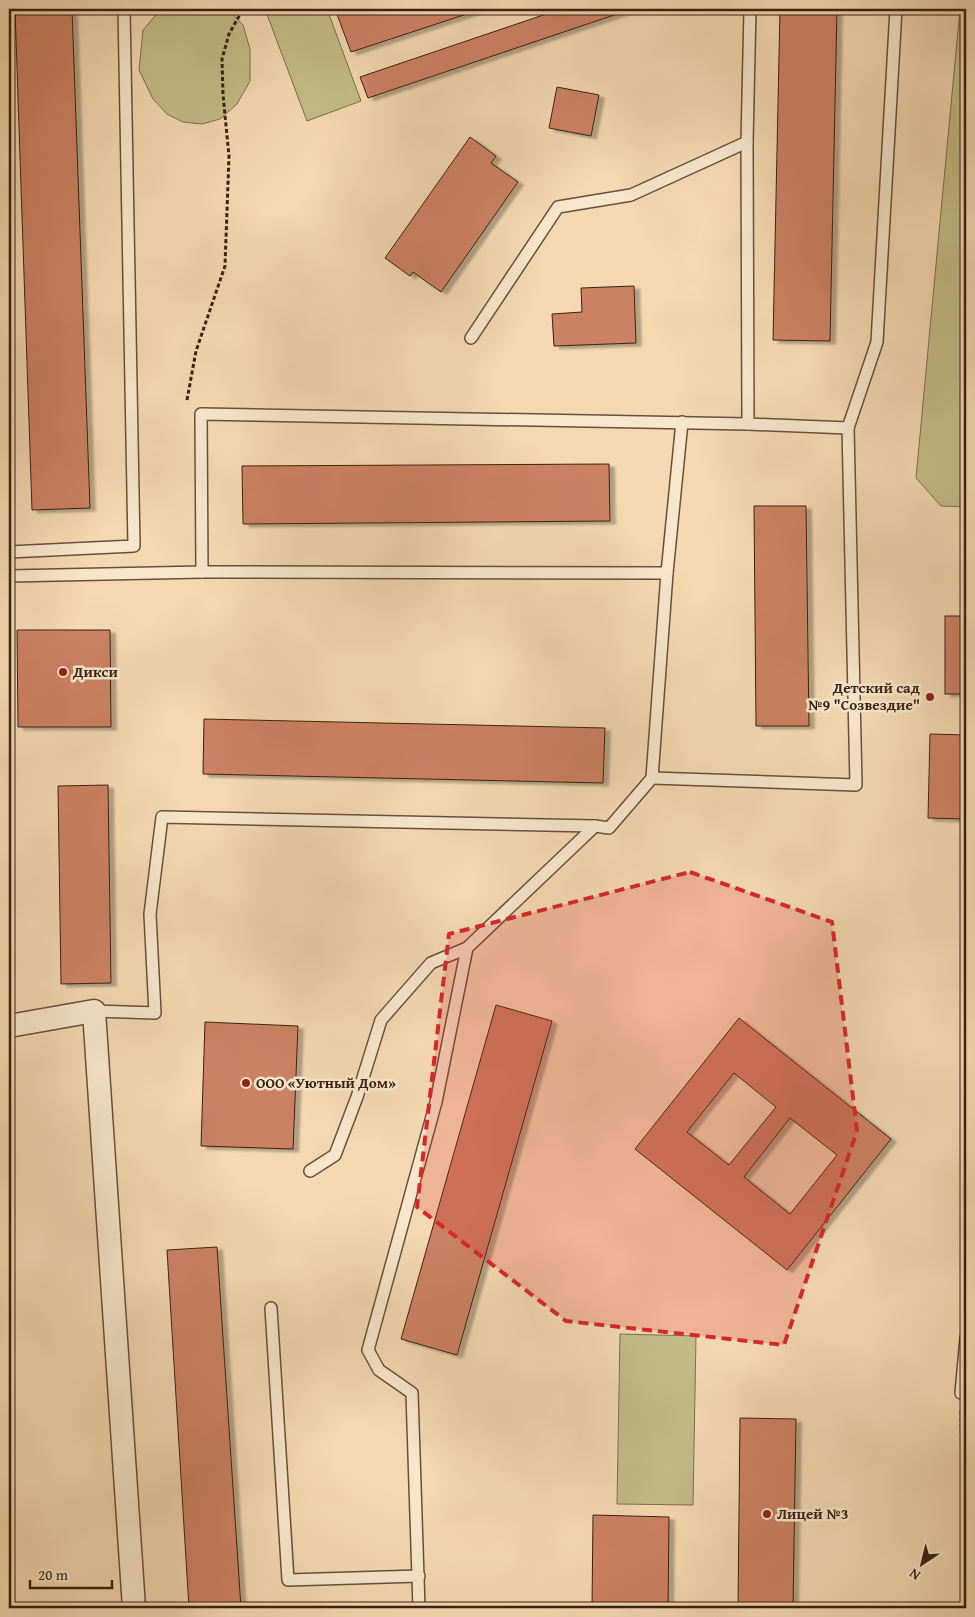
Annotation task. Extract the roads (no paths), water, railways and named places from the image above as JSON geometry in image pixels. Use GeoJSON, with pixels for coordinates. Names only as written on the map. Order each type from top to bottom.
{"type":"FeatureCollection","features":[{"type":"Feature","properties":{"kind":"street"},"geometry":{"type":"LineString","coordinates":[[9,1026],[94,1011],[134,1608]]}},
{"type":"Feature","properties":{"kind":"lane"},"geometry":{"type":"LineString","coordinates":[[9,552],[134,546],[124,9]]}},
{"type":"Feature","properties":{"kind":"lane"},"geometry":{"type":"LineString","coordinates":[[748,424],[747,142],[750,9]]}},
{"type":"Feature","properties":{"kind":"lane"},"geometry":{"type":"LineString","coordinates":[[652,778],[856,785],[848,428],[877,342],[896,9]]}},
{"type":"Feature","properties":{"kind":"lane"},"geometry":{"type":"LineString","coordinates":[[471,338],[558,207],[631,195],[747,142]]}},
{"type":"Feature","properties":{"kind":"lane"},"geometry":{"type":"LineString","coordinates":[[202,572],[201,414],[682,422],[848,428]]}},
{"type":"Feature","properties":{"kind":"lane"},"geometry":{"type":"LineString","coordinates":[[94,1011],[155,1013],[150,914],[162,817],[595,826],[609,828],[652,778],[667,573],[682,422]]}},
{"type":"Feature","properties":{"kind":"lane"},"geometry":{"type":"LineString","coordinates":[[9,576],[202,572],[667,573]]}},
{"type":"Feature","properties":{"kind":"lane"},"geometry":{"type":"LineString","coordinates":[[310,1171],[334,1155],[357,1096],[381,1020],[431,962],[467,948],[595,826]]}},
{"type":"Feature","properties":{"kind":"lane"},"geometry":{"type":"LineString","coordinates":[[419,1608],[412,1393],[379,1370],[368,1350],[436,1102],[467,948]]}},
{"type":"Feature","properties":{"kind":"lane"},"geometry":{"type":"LineString","coordinates":[[271,1308],[288,1580],[419,1576]]}},
{"type":"Feature","properties":{"kind":"lane"},"geometry":{"type":"LineString","coordinates":[[963,1393],[966,1338]]}},
{"type":"Feature","properties":{"kind":"place","name":"Дикси"},"geometry":{"type":"Point","coordinates":[63,672]}},
{"type":"Feature","properties":{"kind":"place","name":"Детский сад №9 \"Созвездие\""},"geometry":{"type":"Point","coordinates":[930,697]}},
{"type":"Feature","properties":{"kind":"place","name":"ООО «Уютный Дом»"},"geometry":{"type":"Point","coordinates":[246,1083]}},
{"type":"Feature","properties":{"kind":"place","name":"Лицей №3"},"geometry":{"type":"Point","coordinates":[767,1514]}}]}
